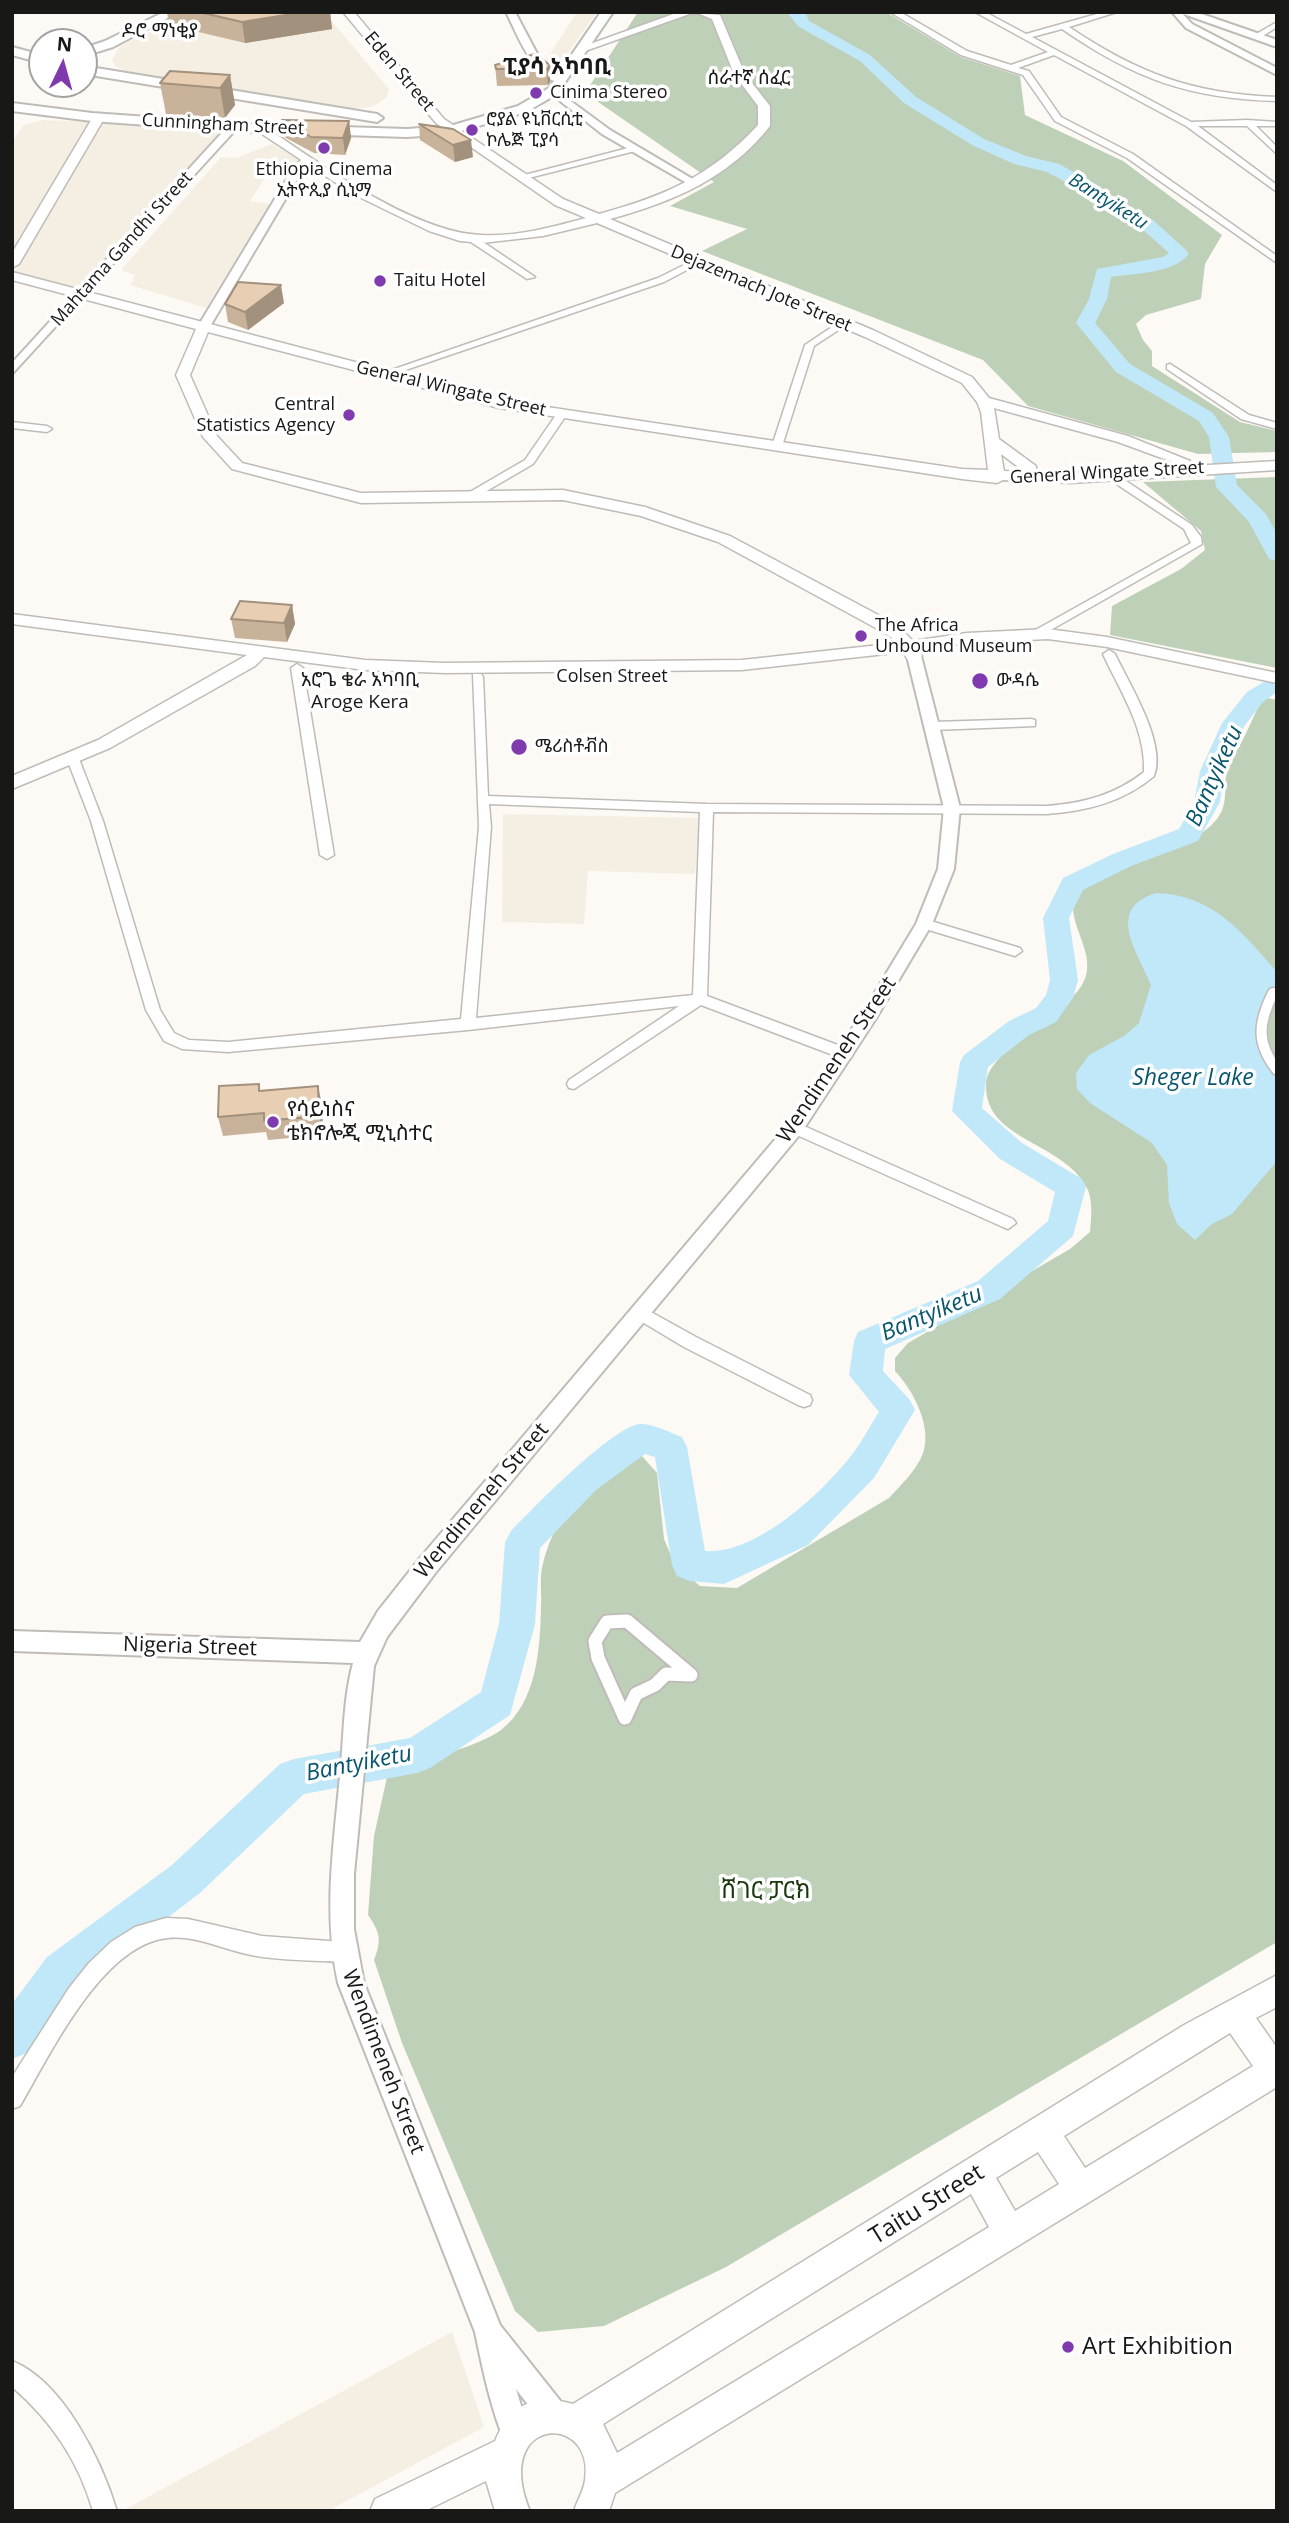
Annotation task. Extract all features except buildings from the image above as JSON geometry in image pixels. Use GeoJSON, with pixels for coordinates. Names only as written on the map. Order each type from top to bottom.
{"type":"FeatureCollection","features":[{"type":"Feature","properties":{"kind":"main road"},"geometry":{"type":"LineString","coordinates":[[98,43],[158,12]]}},
{"type":"Feature","properties":{"kind":"main road"},"geometry":{"type":"LineString","coordinates":[[98,47],[109,44],[173,12]]}},
{"type":"Feature","properties":{"kind":"main road","name":"Eden Street"},"geometry":{"type":"LineString","coordinates":[[348,12],[446,125],[467,140]]}},
{"type":"Feature","properties":{"kind":"main road"},"geometry":{"type":"LineString","coordinates":[[556,86],[607,12]]}},
{"type":"Feature","properties":{"kind":"main road"},"geometry":{"type":"LineString","coordinates":[[584,48],[691,12]]}},
{"type":"Feature","properties":{"kind":"main road"},"geometry":{"type":"LineString","coordinates":[[260,128],[307,160],[409,218],[474,240],[519,236],[596,220],[696,184],[745,148],[764,126],[764,106],[740,74],[716,16],[700,12]]}},
{"type":"Feature","properties":{"kind":"main road"},"geometry":{"type":"LineString","coordinates":[[1184,12],[1277,44]]}},
{"type":"Feature","properties":{"kind":"main road"},"geometry":{"type":"LineString","coordinates":[[98,72],[345,114],[446,125]]}},
{"type":"Feature","properties":{"kind":"main road","name":"Cunningham Street"},"geometry":{"type":"LineString","coordinates":[[12,107],[96,117],[233,127],[407,133],[479,121],[522,109],[556,86]]}},
{"type":"Feature","properties":{"kind":"main road"},"geometry":{"type":"LineString","coordinates":[[12,264],[96,117]]}},
{"type":"Feature","properties":{"kind":"main road","name":"Cunningham Street"},"geometry":{"type":"LineString","coordinates":[[12,123],[34,118],[96,117]]}},
{"type":"Feature","properties":{"kind":"main road","name":"Dejazemach Jote Street"},"geometry":{"type":"LineString","coordinates":[[467,140],[559,202],[950,371],[967,380],[984,401]]}},
{"type":"Feature","properties":{"kind":"main road","name":"General Wingate Street"},"geometry":{"type":"LineString","coordinates":[[12,276],[499,404],[562,414],[939,469],[1110,475],[1193,463]]}},
{"type":"Feature","properties":{"kind":"main road"},"geometry":{"type":"LineString","coordinates":[[203,328],[183,375],[193,404],[211,438],[226,458],[237,466],[361,498],[474,494],[564,495],[676,521],[724,539],[891,629],[912,652]]}},
{"type":"Feature","properties":{"kind":"main road"},"geometry":{"type":"LineString","coordinates":[[996,473],[994,442],[984,401],[1123,439],[1193,463]]}},
{"type":"Feature","properties":{"kind":"main road"},"geometry":{"type":"LineString","coordinates":[[994,442],[1031,469]]}},
{"type":"Feature","properties":{"kind":"main road","name":"General Wingate Street"},"geometry":{"type":"LineString","coordinates":[[1254,462],[1277,457]]}},
{"type":"Feature","properties":{"kind":"main road","name":"General Wingate Street"},"geometry":{"type":"LineString","coordinates":[[996,473],[1031,469],[1193,463],[1254,462],[1277,465]]}},
{"type":"Feature","properties":{"kind":"main road"},"geometry":{"type":"LineString","coordinates":[[12,619],[254,657],[402,671],[707,666],[785,662],[912,652],[967,638],[1035,634],[1107,642],[1277,688]]}},
{"type":"Feature","properties":{"kind":"main road","name":"Colsen Street"},"geometry":{"type":"LineString","coordinates":[[12,630],[254,657],[297,668],[402,671],[477,677],[701,677],[775,674],[912,652],[1033,646],[1109,654],[1211,670]]}},
{"type":"Feature","properties":{"kind":"main road"},"geometry":{"type":"LineString","coordinates":[[12,783],[73,760],[254,657]]}},
{"type":"Feature","properties":{"kind":"main road"},"geometry":{"type":"LineString","coordinates":[[1211,670],[1277,678]]}},
{"type":"Feature","properties":{"kind":"main road","name":"Taitu Street"},"geometry":{"type":"LineString","coordinates":[[511,2444],[526,2424],[565,2417],[976,2175],[1277,1990]]}},
{"type":"Feature","properties":{"kind":"main road"},"geometry":{"type":"LineString","coordinates":[[598,2500],[1010,2234],[1275,2070],[1235,2014]]}},
{"type":"Feature","properties":{"kind":"main road"},"geometry":{"type":"LineString","coordinates":[[1043,2132],[1082,2191]]}},
{"type":"Feature","properties":{"kind":"main road"},"geometry":{"type":"LineString","coordinates":[[976,2175],[1010,2234]]}},
{"type":"Feature","properties":{"kind":"main road"},"geometry":{"type":"LineString","coordinates":[[565,2417],[590,2431],[598,2446],[598,2500]]}},
{"type":"Feature","properties":{"kind":"main road"},"geometry":{"type":"LineString","coordinates":[[387,2511],[511,2444]]}},
{"type":"Feature","properties":{"kind":"main road"},"geometry":{"type":"LineString","coordinates":[[511,2444],[504,2488],[513,2511]]}},
{"type":"Feature","properties":{"kind":"street"},"geometry":{"type":"LineString","coordinates":[[510,12],[538,65],[556,86],[632,149],[696,184]]}},
{"type":"Feature","properties":{"kind":"street"},"geometry":{"type":"LineString","coordinates":[[894,12],[964,53],[1026,73],[1058,119],[1130,156],[1277,260]]}},
{"type":"Feature","properties":{"kind":"street"},"geometry":{"type":"LineString","coordinates":[[979,12],[1189,124],[1277,189]]}},
{"type":"Feature","properties":{"kind":"street"},"geometry":{"type":"LineString","coordinates":[[1024,37],[1113,12]]}},
{"type":"Feature","properties":{"kind":"street"},"geometry":{"type":"LineString","coordinates":[[1176,12],[1189,26],[1277,72]]}},
{"type":"Feature","properties":{"kind":"street"},"geometry":{"type":"LineString","coordinates":[[1255,37],[1277,24]]}},
{"type":"Feature","properties":{"kind":"street"},"geometry":{"type":"LineString","coordinates":[[1064,27],[1093,47],[1145,74],[1226,93],[1277,99]]}},
{"type":"Feature","properties":{"kind":"street"},"geometry":{"type":"LineString","coordinates":[[1012,68],[1054,52]]}},
{"type":"Feature","properties":{"kind":"street"},"geometry":{"type":"LineString","coordinates":[[1247,122],[1266,144],[1277,152]]}},
{"type":"Feature","properties":{"kind":"street"},"geometry":{"type":"LineString","coordinates":[[1189,124],[1277,124]]}},
{"type":"Feature","properties":{"kind":"street","name":"Mahtama Gandhi Street"},"geometry":{"type":"LineString","coordinates":[[12,370],[233,127]]}},
{"type":"Feature","properties":{"kind":"street"},"geometry":{"type":"LineString","coordinates":[[1266,144],[1277,144]]}},
{"type":"Feature","properties":{"kind":"street"},"geometry":{"type":"LineString","coordinates":[[521,177],[632,149]]}},
{"type":"Feature","properties":{"kind":"street"},"geometry":{"type":"LineString","coordinates":[[203,328],[298,169],[307,160]]}},
{"type":"Feature","properties":{"kind":"street"},"geometry":{"type":"LineString","coordinates":[[474,240],[530,277]]}},
{"type":"Feature","properties":{"kind":"street"},"geometry":{"type":"LineString","coordinates":[[382,374],[662,280],[697,262]]}},
{"type":"Feature","properties":{"kind":"street"},"geometry":{"type":"LineString","coordinates":[[777,446],[810,345],[844,323]]}},
{"type":"Feature","properties":{"kind":"street"},"geometry":{"type":"LineString","coordinates":[[1170,367],[1245,417],[1277,426]]}},
{"type":"Feature","properties":{"kind":"street"},"geometry":{"type":"LineString","coordinates":[[474,494],[529,462],[562,414]]}},
{"type":"Feature","properties":{"kind":"street"},"geometry":{"type":"LineString","coordinates":[[12,425],[47,429]]}},
{"type":"Feature","properties":{"kind":"street"},"geometry":{"type":"LineString","coordinates":[[1035,634],[1197,544],[1196,537],[1188,527],[1110,475]]}},
{"type":"Feature","properties":{"kind":"street","name":"Wendimeneh Street"},"geometry":{"type":"LineString","coordinates":[[511,2444],[489,2332],[351,1983],[342,1952],[343,1872],[359,1694],[368,1653],[378,1633],[428,1565],[795,1128],[846,1054],[924,924],[946,869],[952,808],[912,652]]}},
{"type":"Feature","properties":{"kind":"street"},"geometry":{"type":"LineString","coordinates":[[482,800],[707,808],[1070,809],[1102,802],[1121,794],[1150,773],[1152,762],[1147,740],[1109,654]]}},
{"type":"Feature","properties":{"kind":"street"},"geometry":{"type":"LineString","coordinates":[[297,668],[327,855]]}},
{"type":"Feature","properties":{"kind":"street"},"geometry":{"type":"LineString","coordinates":[[468,1025],[485,827],[477,677]]}},
{"type":"Feature","properties":{"kind":"street"},"geometry":{"type":"LineString","coordinates":[[933,726],[1031,723]]}},
{"type":"Feature","properties":{"kind":"street"},"geometry":{"type":"LineString","coordinates":[[73,760],[97,821],[139,971],[153,1010],[169,1037],[203,1048],[468,1025],[700,999],[846,1054]]}},
{"type":"Feature","properties":{"kind":"street"},"geometry":{"type":"LineString","coordinates":[[700,999],[707,808]]}},
{"type":"Feature","properties":{"kind":"street"},"geometry":{"type":"LineString","coordinates":[[924,924],[1015,951]]}},
{"type":"Feature","properties":{"kind":"street"},"geometry":{"type":"LineString","coordinates":[[1277,993],[1273,993],[1259,1019],[1260,1040],[1269,1061],[1277,1070]]}},
{"type":"Feature","properties":{"kind":"street"},"geometry":{"type":"LineString","coordinates":[[574,1084],[700,999]]}},
{"type":"Feature","properties":{"kind":"street"},"geometry":{"type":"LineString","coordinates":[[795,1128],[1007,1223]]}},
{"type":"Feature","properties":{"kind":"street"},"geometry":{"type":"LineString","coordinates":[[640,1312],[690,1342],[804,1400]]}},
{"type":"Feature","properties":{"kind":"street"},"geometry":{"type":"LineString","coordinates":[[627,1621],[691,1675],[666,1674],[655,1685],[636,1694],[625,1718],[598,1658],[595,1641],[607,1622],[627,1621]]}},
{"type":"Feature","properties":{"kind":"street","name":"Nigeria Street"},"geometry":{"type":"LineString","coordinates":[[12,1641],[368,1653]]}},
{"type":"Feature","properties":{"kind":"street"},"geometry":{"type":"LineString","coordinates":[[12,2098],[57,2025],[99,1968],[125,1944],[140,1936],[164,1928],[186,1929],[250,1945],[342,1952]]}},
{"type":"Feature","properties":{"kind":"street"},"geometry":{"type":"LineString","coordinates":[[489,2332],[565,2417]]}},
{"type":"Feature","properties":{"kind":"street"},"geometry":{"type":"LineString","coordinates":[[12,2372],[51,2406],[73,2437],[87,2462],[105,2511]]}},
{"type":"Feature","properties":{"kind":"shaded area"},"geometry":{"type":"Polygon","coordinates":[[[190,12],[324,12],[389,89],[387,97],[372,107],[351,109],[126,71],[115,66],[112,60],[119,47],[190,12]]]}},
{"type":"Feature","properties":{"kind":"shaded area"},"geometry":{"type":"Polygon","coordinates":[[[577,12],[597,12],[563,60],[545,62],[577,12]]]}},
{"type":"Feature","properties":{"kind":"shaded area"},"geometry":{"type":"Polygon","coordinates":[[[44,120],[96,122],[12,264],[12,142],[24,125],[44,120]]]}},
{"type":"Feature","properties":{"kind":"shaded area"},"geometry":{"type":"Polygon","coordinates":[[[103,123],[232,128],[82,290],[13,274],[103,123]]]}},
{"type":"Feature","properties":{"kind":"shaded area"},"geometry":{"type":"Polygon","coordinates":[[[272,144],[300,161],[287,177],[267,175],[250,201],[270,204],[206,308],[130,285],[135,275],[121,270],[221,157],[236,158],[272,144]]]}},
{"type":"Feature","properties":{"kind":"shaded area"},"geometry":{"type":"Polygon","coordinates":[[[503,814],[700,818],[695,874],[588,871],[584,924],[502,922],[503,814]]]}},
{"type":"Feature","properties":{"kind":"shaded area"},"geometry":{"type":"Polygon","coordinates":[[[452,2332],[484,2427],[328,2511],[122,2511],[452,2332]]]}},
{"type":"Feature","properties":{"kind":"green space"},"geometry":{"type":"Polygon","coordinates":[[[638,12],[886,12],[961,57],[1020,76],[1025,115],[1123,161],[1222,235],[1205,264],[1201,299],[1146,315],[1136,324],[1143,340],[1152,351],[1152,366],[1240,422],[1277,431],[1277,452],[1198,454],[1028,406],[983,360],[702,251],[747,229],[670,206],[714,182],[585,93],[638,12]]]}},
{"type":"Feature","properties":{"kind":"green space"},"geometry":{"type":"Polygon","coordinates":[[[1277,477],[1277,668],[1110,635],[1112,606],[1181,569],[1205,550],[1201,531],[1143,482],[1277,477]]]}},
{"type":"Feature","properties":{"kind":"green space","name":"ሸገር ፓርክ"},"geometry":{"type":"Polygon","coordinates":[[[1263,697],[1277,700],[1277,1942],[726,2267],[604,2326],[538,2332],[515,2311],[402,2043],[374,1960],[378,1936],[368,1915],[374,1836],[389,1768],[431,1758],[478,1742],[501,1730],[513,1718],[522,1705],[534,1674],[539,1640],[541,1574],[549,1546],[566,1511],[591,1481],[606,1469],[642,1456],[657,1473],[664,1539],[675,1565],[700,1586],[737,1588],[889,1498],[909,1476],[924,1450],[925,1429],[908,1387],[895,1371],[895,1358],[908,1343],[1070,1249],[1090,1232],[1091,1206],[1088,1190],[1077,1174],[1062,1161],[998,1119],[989,1104],[986,1085],[989,1072],[1011,1047],[1058,1010],[1082,985],[1087,972],[1087,960],[1073,909],[1074,897],[1081,885],[1093,874],[1109,866],[1186,842],[1217,819],[1224,805],[1229,763],[1263,697]]]}},
{"type":"Feature","properties":{"kind":"water","name":"Sheger Lake"},"geometry":{"type":"Polygon","coordinates":[[[1156,893],[1176,895],[1210,908],[1238,930],[1277,972],[1277,993],[1259,1019],[1277,1070],[1277,1161],[1232,1214],[1212,1224],[1195,1240],[1177,1224],[1169,1203],[1167,1165],[1152,1143],[1090,1103],[1077,1089],[1076,1073],[1089,1055],[1124,1036],[1139,1023],[1151,985],[1133,945],[1128,920],[1132,909],[1141,900],[1156,893]]]}},
{"type":"Feature","properties":{"kind":"waterway","name":"Bantyiketu"},"geometry":{"type":"LineString","coordinates":[[798,12],[796,15],[804,24],[865,58],[910,100],[978,142],[1020,160],[1053,168],[1093,190],[1124,214],[1147,224],[1180,254],[1168,262],[1103,273],[1098,299],[1085,323],[1123,368],[1206,417],[1219,437],[1227,487],[1258,519],[1277,554]]}},
{"type":"Feature","properties":{"kind":"waterway","name":"Bantyiketu"},"geometry":{"type":"LineString","coordinates":[[12,2038],[62,1972],[186,1879],[294,1777],[417,1755],[497,1703],[517,1624],[523,1542],[584,1480],[641,1438],[670,1447],[690,1565],[724,1568],[796,1534],[862,1468],[898,1410],[866,1375],[870,1341],[989,1290],[1062,1227],[1071,1187],[1011,1151],[967,1111],[974,1062],[1019,1028],[1046,1015],[1059,998],[1064,980],[1056,918],[1072,884],[1122,860],[1189,835],[1207,802],[1212,771],[1234,723],[1255,697],[1277,681]]}},
{"type":"Feature","properties":{"kind":"place","name":"Cinima Stereo"},"geometry":{"type":"Point","coordinates":[536,93]}},
{"type":"Feature","properties":{"kind":"place","name":"ሮያል ዩኒቨርሲቲ ኮሌጅ ፒያሳ"},"geometry":{"type":"Point","coordinates":[472,130]}},
{"type":"Feature","properties":{"kind":"place","name":"Ethiopia Cinema ኢትዮጲያ ሲኒማ"},"geometry":{"type":"Point","coordinates":[324,148]}},
{"type":"Feature","properties":{"kind":"place","name":"Taitu Hotel"},"geometry":{"type":"Point","coordinates":[380,281]}},
{"type":"Feature","properties":{"kind":"place","name":"Central Statistics Agency"},"geometry":{"type":"Point","coordinates":[349,415]}},
{"type":"Feature","properties":{"kind":"place","name":"The Africa Unbound Museum"},"geometry":{"type":"Point","coordinates":[861,636]}},
{"type":"Feature","properties":{"kind":"place","name":"ውዳሴ"},"geometry":{"type":"Point","coordinates":[980,681]}},
{"type":"Feature","properties":{"kind":"place","name":"ሜሪስቶቭስ"},"geometry":{"type":"Point","coordinates":[519,747]}},
{"type":"Feature","properties":{"kind":"place","name":"የሳይነስና ቴክኖሎጂ ሚኒስተር"},"geometry":{"type":"Point","coordinates":[273,1122]}},
{"type":"Feature","properties":{"kind":"place","name":"Art Exhibition"},"geometry":{"type":"Point","coordinates":[1068,2347]}},
{"type":"Feature","properties":{"kind":"district","name":"ዶሮ ማነቂያ"},"geometry":{"type":"Point","coordinates":[160,32]}},
{"type":"Feature","properties":{"kind":"district","name":"ፒያሳ አካባቢ"},"geometry":{"type":"Point","coordinates":[557,67]}},
{"type":"Feature","properties":{"kind":"district","name":"ሰራተኛ ሰፈር"},"geometry":{"type":"Point","coordinates":[749,79]}},
{"type":"Feature","properties":{"kind":"district","name":"አሮጌ ቄራ አካባቢ Aroge Kera"},"geometry":{"type":"Point","coordinates":[360,692]}}]}
